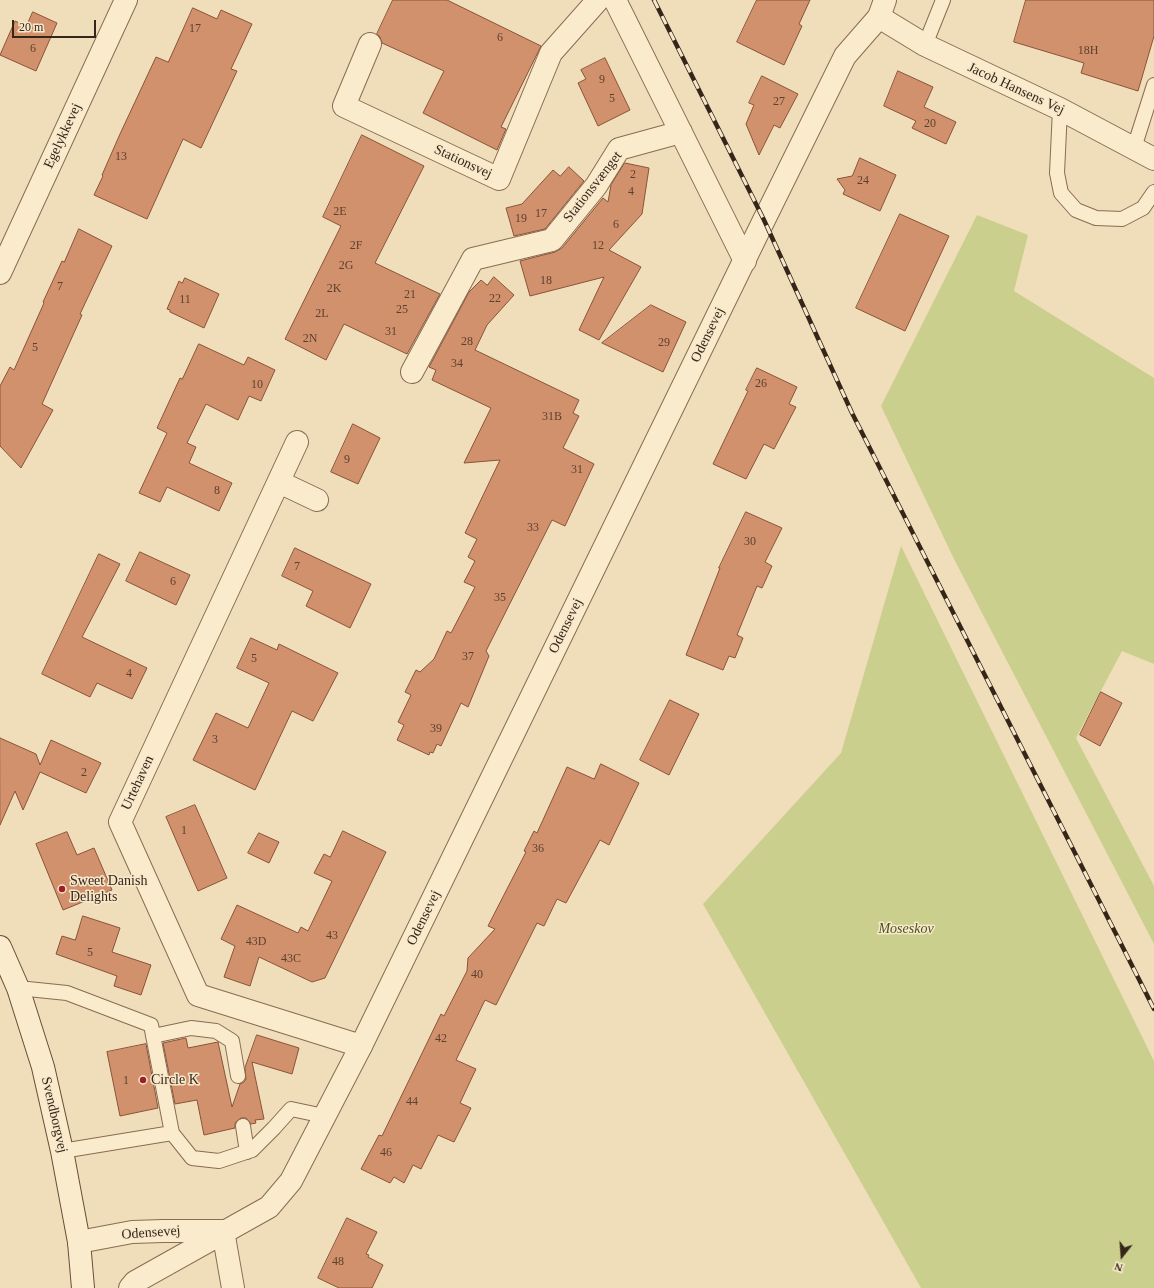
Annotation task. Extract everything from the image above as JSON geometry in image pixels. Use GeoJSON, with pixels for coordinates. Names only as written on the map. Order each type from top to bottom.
{"type":"FeatureCollection","features":[{"type":"Feature","properties":{"kind":"street","name":"Egelykkevej"},"geometry":{"type":"LineString","coordinates":[[0,273],[126,0]]}},
{"type":"Feature","properties":{"kind":"street","name":"Stationsvej"},"geometry":{"type":"LineString","coordinates":[[370,44],[344,106],[499,179],[550,53],[598,0]]}},
{"type":"Feature","properties":{"kind":"street"},"geometry":{"type":"LineString","coordinates":[[615,0],[745,261]]}},
{"type":"Feature","properties":{"kind":"street","name":"Jacob Hansens Vej"},"geometry":{"type":"LineString","coordinates":[[882,9],[925,46],[1060,109],[1154,159]]}},
{"type":"Feature","properties":{"kind":"street","name":"Odensevej"},"geometry":{"type":"LineString","coordinates":[[130,1288],[135,1282],[223,1231],[269,1207],[291,1181],[361,1046],[846,56],[882,9]]}},
{"type":"Feature","properties":{"kind":"street","name":"Stationsvænget"},"geometry":{"type":"LineString","coordinates":[[412,372],[473,259],[552,240],[596,186],[619,149],[681,132]]}},
{"type":"Feature","properties":{"kind":"street","name":"Urtehaven"},"geometry":{"type":"LineString","coordinates":[[297,442],[120,822],[198,995],[361,1046]]}},
{"type":"Feature","properties":{"kind":"street"},"geometry":{"type":"LineString","coordinates":[[279,482],[317,500]]}},
{"type":"Feature","properties":{"kind":"street","name":"Svendborgvej"},"geometry":{"type":"LineString","coordinates":[[0,947],[18,988],[43,1067],[62,1151],[79,1242],[83,1288]]}},
{"type":"Feature","properties":{"kind":"street"},"geometry":{"type":"LineString","coordinates":[[223,1231],[233,1288]]}},
{"type":"Feature","properties":{"kind":"street","name":"Odensevej"},"geometry":{"type":"LineString","coordinates":[[79,1242],[132,1232],[223,1231]]}},
{"type":"Feature","properties":{"kind":"lane"},"geometry":{"type":"LineString","coordinates":[[925,46],[943,0]]}},
{"type":"Feature","properties":{"kind":"lane"},"geometry":{"type":"LineString","coordinates":[[1134,148],[1154,85]]}},
{"type":"Feature","properties":{"kind":"lane"},"geometry":{"type":"LineString","coordinates":[[1060,109],[1057,173],[1061,193],[1076,210],[1096,218],[1122,219],[1143,208],[1154,192]]}},
{"type":"Feature","properties":{"kind":"lane"},"geometry":{"type":"LineString","coordinates":[[18,988],[67,993],[151,1025],[172,1133],[192,1158],[219,1161],[252,1150],[291,1109],[324,1116]]}},
{"type":"Feature","properties":{"kind":"lane"},"geometry":{"type":"LineString","coordinates":[[153,1036],[191,1028],[216,1032],[232,1041],[238,1076]]}},
{"type":"Feature","properties":{"kind":"lane"},"geometry":{"type":"LineString","coordinates":[[243,1126],[247,1152]]}},
{"type":"Feature","properties":{"kind":"lane"},"geometry":{"type":"LineString","coordinates":[[62,1151],[172,1133]]}},
{"type":"Feature","properties":{"kind":"green space"},"geometry":{"type":"Polygon","coordinates":[[[977,215],[1028,235],[1014,291],[1154,378],[1154,664],[1122,651],[1076,738],[1154,886],[1154,944],[954,559],[881,406],[977,215]]]}},
{"type":"Feature","properties":{"kind":"green space","name":"Moseskov"},"geometry":{"type":"Polygon","coordinates":[[[901,546],[1154,1061],[1154,1288],[921,1288],[703,904],[841,753],[901,546]]]}},
{"type":"Feature","properties":{"kind":"building"},"geometry":{"type":"Polygon","coordinates":[[[393,0],[447,0],[541,46],[501,127],[506,129],[497,150],[423,113],[444,71],[382,43],[377,34],[393,0]]]}},
{"type":"Feature","properties":{"kind":"building"},"geometry":{"type":"Polygon","coordinates":[[[757,0],[810,0],[799,24],[802,26],[784,65],[737,42],[757,0]]]}},
{"type":"Feature","properties":{"kind":"building"},"geometry":{"type":"Polygon","coordinates":[[[1026,0],[1154,0],[1154,36],[1138,91],[1081,73],[1084,63],[1014,42],[1026,0]]]}},
{"type":"Feature","properties":{"kind":"building"},"geometry":{"type":"Polygon","coordinates":[[[193,8],[217,19],[221,10],[252,24],[231,69],[237,71],[201,148],[183,139],[147,219],[94,195],[120,134],[156,57],[168,62],[193,8]]]}},
{"type":"Feature","properties":{"kind":"building"},"geometry":{"type":"Polygon","coordinates":[[[33,12],[57,23],[36,71],[0,55],[15,21],[26,26],[33,12]]]}},
{"type":"Feature","properties":{"kind":"building"},"geometry":{"type":"Polygon","coordinates":[[[605,58],[630,110],[598,126],[578,83],[586,79],[581,70],[605,58]]]}},
{"type":"Feature","properties":{"kind":"building"},"geometry":{"type":"Polygon","coordinates":[[[898,71],[933,87],[924,107],[956,122],[946,144],[912,128],[916,121],[884,106],[898,71]]]}},
{"type":"Feature","properties":{"kind":"building"},"geometry":{"type":"Polygon","coordinates":[[[762,76],[798,94],[780,128],[774,125],[759,155],[746,124],[754,105],[749,103],[762,76]]]}},
{"type":"Feature","properties":{"kind":"building"},"geometry":{"type":"Polygon","coordinates":[[[362,135],[424,166],[375,263],[440,294],[407,354],[344,324],[326,360],[285,339],[341,226],[323,217],[362,135]]]}},
{"type":"Feature","properties":{"kind":"building"},"geometry":{"type":"Polygon","coordinates":[[[860,158],[896,175],[880,211],[843,194],[845,190],[837,179],[852,176],[860,158]]]}},
{"type":"Feature","properties":{"kind":"building"},"geometry":{"type":"Polygon","coordinates":[[[625,163],[649,168],[642,214],[609,250],[641,267],[599,340],[579,330],[604,277],[530,296],[520,261],[555,252],[562,248],[603,198],[608,202],[611,185],[625,163]]]}},
{"type":"Feature","properties":{"kind":"building"},"geometry":{"type":"Polygon","coordinates":[[[569,167],[584,181],[545,229],[514,236],[506,208],[522,204],[553,170],[560,176],[569,167]]]}},
{"type":"Feature","properties":{"kind":"building"},"geometry":{"type":"Polygon","coordinates":[[[900,214],[949,236],[905,331],[856,308],[900,214]]]}},
{"type":"Feature","properties":{"kind":"building"},"geometry":{"type":"Polygon","coordinates":[[[79,229],[112,246],[80,314],[82,315],[42,404],[53,410],[21,468],[0,446],[0,386],[10,367],[14,370],[44,303],[43,302],[79,229]]]}},
{"type":"Feature","properties":{"kind":"building"},"geometry":{"type":"Polygon","coordinates":[[[494,277],[514,295],[487,325],[475,350],[579,400],[573,413],[579,416],[563,448],[594,464],[565,526],[552,520],[486,651],[489,656],[468,707],[461,703],[441,746],[437,744],[433,753],[430,752],[429,755],[397,740],[404,725],[398,722],[411,695],[405,692],[416,670],[420,672],[434,659],[447,631],[451,633],[475,587],[464,582],[475,561],[468,557],[477,539],[465,533],[500,460],[464,463],[491,408],[432,380],[436,370],[429,367],[469,292],[481,280],[487,285],[494,277]]]}},
{"type":"Feature","properties":{"kind":"building"},"geometry":{"type":"Polygon","coordinates":[[[185,278],[219,294],[204,328],[170,312],[170,310],[167,309],[179,281],[182,283],[185,278]]]}},
{"type":"Feature","properties":{"kind":"building"},"geometry":{"type":"Polygon","coordinates":[[[651,305],[686,322],[663,372],[602,343],[651,305]]]}},
{"type":"Feature","properties":{"kind":"building"},"geometry":{"type":"Polygon","coordinates":[[[199,344],[244,365],[248,357],[275,370],[261,401],[249,396],[238,420],[206,404],[187,443],[196,447],[189,463],[232,483],[219,511],[167,487],[160,502],[139,493],[167,433],[157,428],[180,378],[182,379],[199,344]]]}},
{"type":"Feature","properties":{"kind":"building"},"geometry":{"type":"Polygon","coordinates":[[[757,368],[797,387],[789,404],[796,407],[774,449],[764,444],[746,479],[713,464],[748,391],[746,390],[757,368]]]}},
{"type":"Feature","properties":{"kind":"building"},"geometry":{"type":"Polygon","coordinates":[[[353,424],[380,438],[358,484],[331,472],[353,424]]]}},
{"type":"Feature","properties":{"kind":"building"},"geometry":{"type":"Polygon","coordinates":[[[746,512],[782,528],[765,562],[772,566],[762,588],[757,586],[737,635],[743,638],[735,658],[729,656],[723,670],[686,655],[719,568],[746,512]]]}},
{"type":"Feature","properties":{"kind":"building"},"geometry":{"type":"Polygon","coordinates":[[[295,548],[371,584],[350,628],[306,606],[313,591],[282,576],[295,548]]]}},
{"type":"Feature","properties":{"kind":"building"},"geometry":{"type":"Polygon","coordinates":[[[140,552],[190,575],[176,605],[126,581],[140,552]]]}},
{"type":"Feature","properties":{"kind":"building"},"geometry":{"type":"Polygon","coordinates":[[[99,554],[120,564],[82,637],[147,668],[132,699],[97,683],[90,697],[42,674],[99,554]]]}},
{"type":"Feature","properties":{"kind":"building"},"geometry":{"type":"Polygon","coordinates":[[[251,638],[277,650],[279,644],[338,673],[313,721],[292,711],[255,790],[193,760],[216,713],[248,728],[269,683],[237,668],[251,638]]]}},
{"type":"Feature","properties":{"kind":"building"},"geometry":{"type":"Polygon","coordinates":[[[1101,692],[1122,703],[1100,746],[1080,735],[1101,692]]]}},
{"type":"Feature","properties":{"kind":"building"},"geometry":{"type":"Polygon","coordinates":[[[670,700],[699,714],[669,775],[640,760],[670,700]]]}},
{"type":"Feature","properties":{"kind":"building"},"geometry":{"type":"Polygon","coordinates":[[[0,738],[36,754],[40,765],[51,740],[101,763],[86,793],[40,772],[23,810],[15,791],[0,825],[0,738]]]}},
{"type":"Feature","properties":{"kind":"building"},"geometry":{"type":"Polygon","coordinates":[[[601,764],[639,783],[609,845],[600,840],[566,903],[557,899],[544,926],[537,923],[496,1005],[485,1000],[456,1060],[476,1069],[460,1103],[471,1108],[454,1142],[438,1135],[421,1169],[413,1165],[404,1183],[394,1177],[390,1183],[361,1169],[379,1135],[382,1136],[441,1014],[444,1016],[467,971],[468,958],[495,929],[488,926],[526,852],[524,851],[534,831],[537,833],[567,767],[594,779],[601,764]]]}},
{"type":"Feature","properties":{"kind":"building"},"geometry":{"type":"Polygon","coordinates":[[[195,805],[227,878],[198,891],[166,817],[195,805]]]}},
{"type":"Feature","properties":{"kind":"building"},"geometry":{"type":"Polygon","coordinates":[[[343,831],[386,852],[325,978],[312,982],[259,957],[250,986],[224,977],[235,946],[221,939],[237,905],[298,933],[301,927],[308,931],[332,881],[314,873],[324,854],[330,857],[343,831]]]}},
{"type":"Feature","properties":{"kind":"building"},"geometry":{"type":"Polygon","coordinates":[[[67,832],[77,855],[94,848],[112,890],[63,910],[36,844],[67,832]]]}},
{"type":"Feature","properties":{"kind":"building"},"geometry":{"type":"Polygon","coordinates":[[[259,833],[279,842],[269,863],[248,853],[259,833]]]}},
{"type":"Feature","properties":{"kind":"building"},"geometry":{"type":"Polygon","coordinates":[[[83,916],[120,928],[112,952],[151,965],[141,995],[114,986],[117,976],[56,954],[62,936],[75,940],[83,916]]]}},
{"type":"Feature","properties":{"kind":"building"},"geometry":{"type":"Polygon","coordinates":[[[257,1035],[299,1048],[292,1074],[252,1062],[264,1119],[255,1120],[256,1123],[251,1124],[246,1118],[241,1118],[235,1123],[235,1128],[204,1135],[197,1100],[175,1104],[163,1043],[186,1038],[188,1048],[218,1042],[232,1107],[240,1084],[246,1079],[245,1068],[257,1035]]]}},
{"type":"Feature","properties":{"kind":"building"},"geometry":{"type":"Polygon","coordinates":[[[146,1044],[158,1108],[120,1116],[107,1052],[146,1044]]]}},
{"type":"Feature","properties":{"kind":"building"},"geometry":{"type":"Polygon","coordinates":[[[347,1218],[377,1232],[366,1254],[369,1255],[368,1257],[383,1265],[372,1288],[339,1288],[318,1278],[347,1218]]]}},
{"type":"Feature","properties":{"kind":"railway"},"geometry":{"type":"LineString","coordinates":[[654,0],[764,220],[852,413],[1154,1009]]}},
{"type":"Feature","properties":{"kind":"place","name":"Sweet Danish Delights"},"geometry":{"type":"Point","coordinates":[62,889]}},
{"type":"Feature","properties":{"kind":"place","name":"Circle K"},"geometry":{"type":"Point","coordinates":[143,1080]}}]}
